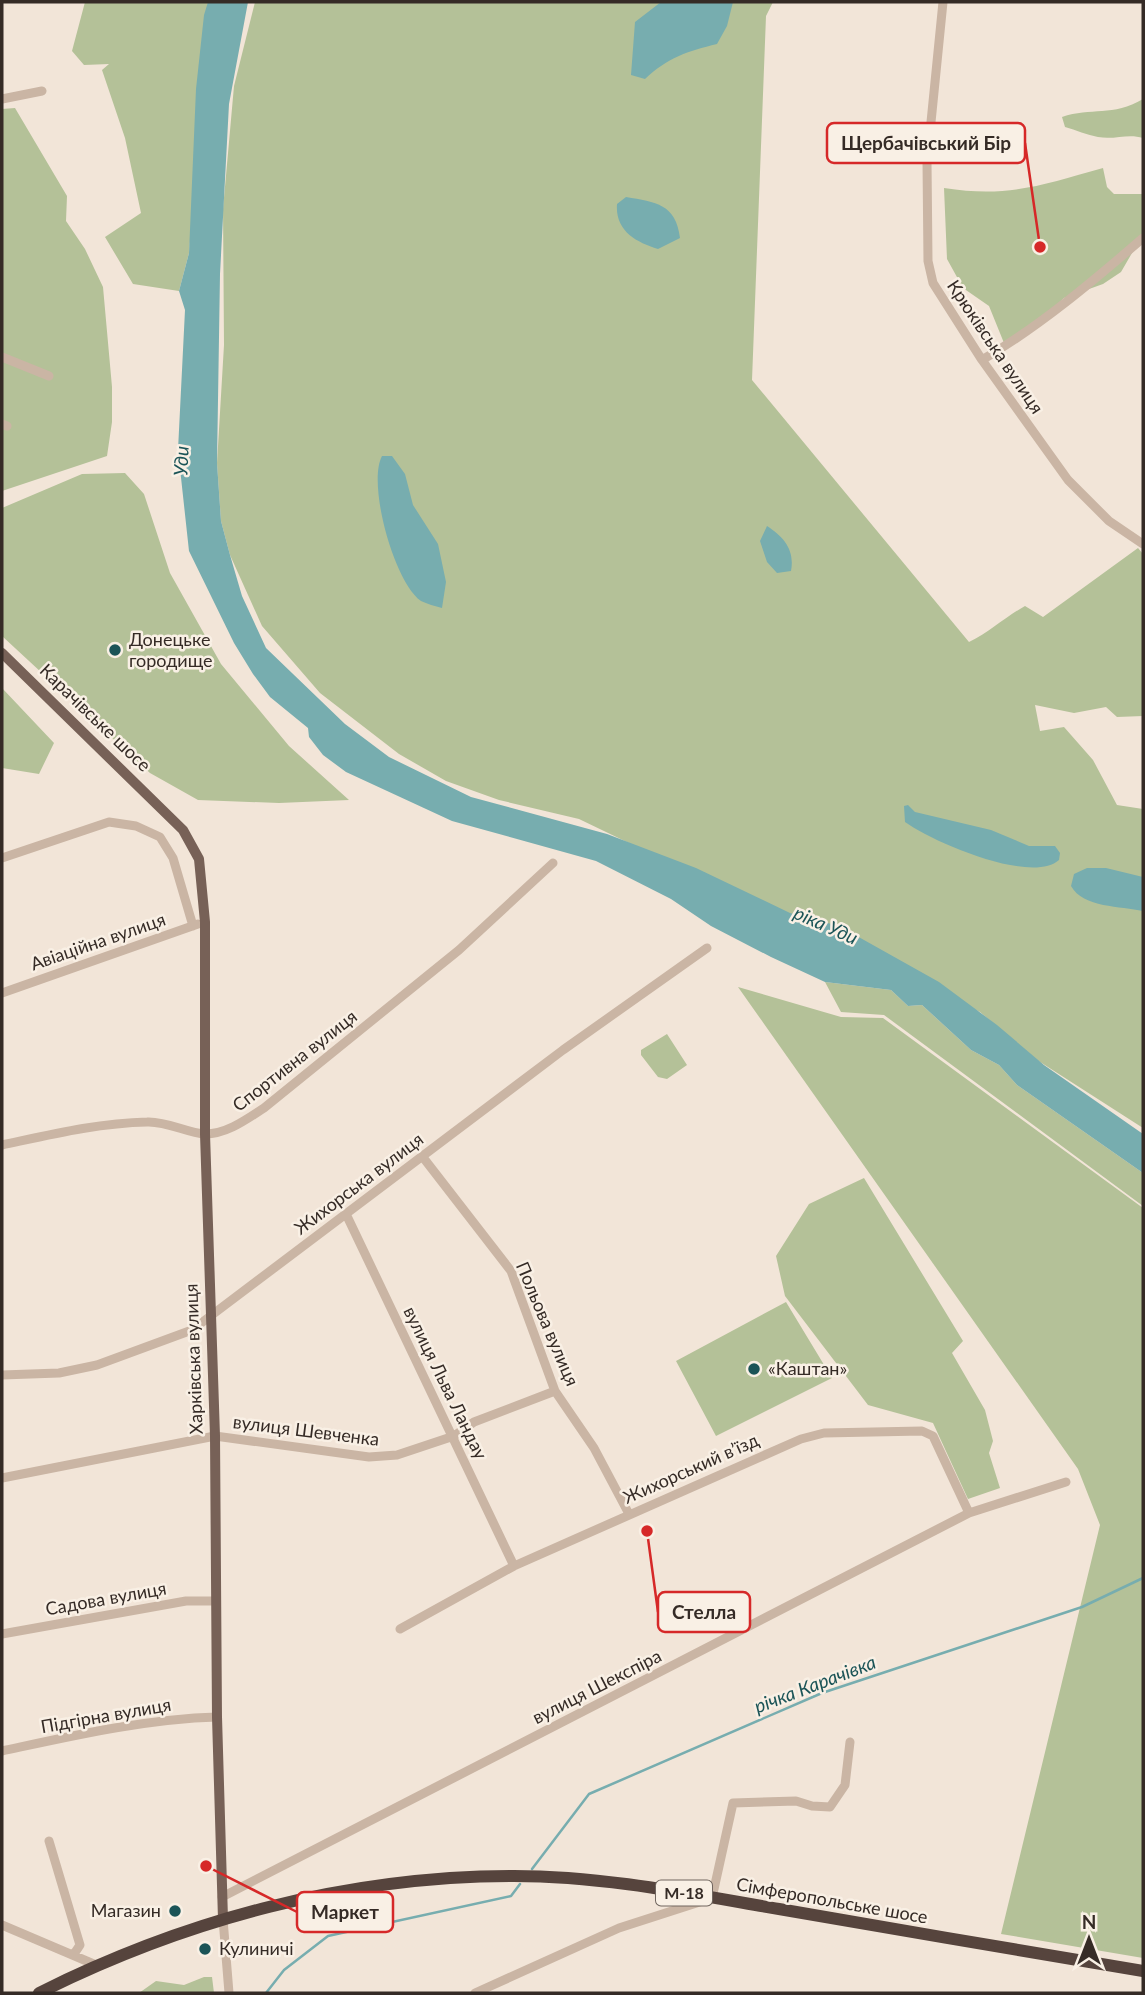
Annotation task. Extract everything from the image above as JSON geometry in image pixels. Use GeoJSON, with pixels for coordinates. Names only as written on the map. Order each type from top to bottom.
{"type":"FeatureCollection","features":[{"type":"Feature","properties":{"kind":"highway","name":"Сімферопольське шосе"},"geometry":{"type":"LineString","coordinates":[[223,1919],[310,1896],[379,1885],[474,1877],[596,1881],[1143,1971]]}},
{"type":"Feature","properties":{"kind":"highway","name":"М-18"},"geometry":{"type":"LineString","coordinates":[[38,1993],[96,1965],[223,1919]]}},
{"type":"Feature","properties":{"kind":"main road","name":"Карачівське шосе"},"geometry":{"type":"LineString","coordinates":[[2,653],[164,809]]}},
{"type":"Feature","properties":{"kind":"main road","name":"Харківська вулиця"},"geometry":{"type":"LineString","coordinates":[[164,809],[183,830],[199,859],[205,922],[205,1134],[215,1436],[215,1601],[223,1919]]}},
{"type":"Feature","properties":{"kind":"street","name":"Крюківська вулиця"},"geometry":{"type":"LineString","coordinates":[[943,2],[927,162],[928,261],[933,283],[982,360],[1068,480],[1109,521],[1141,542]]}},
{"type":"Feature","properties":{"kind":"street"},"geometry":{"type":"LineString","coordinates":[[2,99],[42,91]]}},
{"type":"Feature","properties":{"kind":"street"},"geometry":{"type":"LineString","coordinates":[[982,360],[1016,340],[1086,288],[1143,238]]}},
{"type":"Feature","properties":{"kind":"street"},"geometry":{"type":"LineString","coordinates":[[2,357],[49,376]]}},
{"type":"Feature","properties":{"kind":"street"},"geometry":{"type":"LineString","coordinates":[[2,858],[109,822],[136,826],[160,837],[173,859],[193,926]]}},
{"type":"Feature","properties":{"kind":"street","name":"Спортивна вулиця"},"geometry":{"type":"LineString","coordinates":[[205,1134],[233,1128],[264,1108],[459,950],[553,863]]}},
{"type":"Feature","properties":{"kind":"street","name":"Авіаційна вулиця"},"geometry":{"type":"LineString","coordinates":[[2,993],[205,922]]}},
{"type":"Feature","properties":{"kind":"street","name":"Жихорська вулиця"},"geometry":{"type":"LineString","coordinates":[[2,1376],[60,1373],[97,1365],[192,1330],[422,1156],[706,948]]}},
{"type":"Feature","properties":{"kind":"street"},"geometry":{"type":"LineString","coordinates":[[2,1145],[93,1127],[149,1122],[179,1126],[205,1134]]}},
{"type":"Feature","properties":{"kind":"street","name":"Польова вулиця"},"geometry":{"type":"LineString","coordinates":[[422,1156],[511,1270],[555,1391],[594,1448],[629,1514]]}},
{"type":"Feature","properties":{"kind":"street","name":"вулиця Льва Ландау"},"geometry":{"type":"LineString","coordinates":[[346,1214],[514,1566]]}},
{"type":"Feature","properties":{"kind":"street","name":"вулиця Шевченка"},"geometry":{"type":"LineString","coordinates":[[2,1478],[215,1436],[369,1457],[397,1455],[454,1436],[474,1422],[555,1391]]}},
{"type":"Feature","properties":{"kind":"street","name":"Жихорський в’їзд"},"geometry":{"type":"LineString","coordinates":[[400,1629],[514,1566],[801,1439],[824,1433],[922,1431],[933,1436],[969,1513]]}},
{"type":"Feature","properties":{"kind":"street","name":"вулиця Шекспіра"},"geometry":{"type":"LineString","coordinates":[[222,1897],[969,1513],[1066,1482]]}},
{"type":"Feature","properties":{"kind":"street","name":"Садова вулиця"},"geometry":{"type":"LineString","coordinates":[[2,1633],[186,1601],[215,1601]]}},
{"type":"Feature","properties":{"kind":"street","name":"Підгірна вулиця"},"geometry":{"type":"LineString","coordinates":[[2,1751],[111,1730],[190,1718],[217,1717]]}},
{"type":"Feature","properties":{"kind":"street"},"geometry":{"type":"LineString","coordinates":[[475,1993],[619,1928],[712,1898],[733,1803],[796,1801],[812,1806],[830,1807],[845,1785],[850,1742]]}},
{"type":"Feature","properties":{"kind":"street"},"geometry":{"type":"LineString","coordinates":[[48,1841],[80,1945],[74,1954]]}},
{"type":"Feature","properties":{"kind":"street"},"geometry":{"type":"LineString","coordinates":[[223,1919],[229,1993]]}},
{"type":"Feature","properties":{"kind":"street"},"geometry":{"type":"LineString","coordinates":[[2,1925],[96,1965]]}},
{"type":"Feature","properties":{"kind":"green space"},"geometry":{"type":"Polygon","coordinates":[[[85,2],[209,2],[189,253],[179,291],[133,284],[105,237],[141,213],[125,138],[102,70],[109,64],[84,65],[72,51],[85,2]]]}},
{"type":"Feature","properties":{"kind":"green space"},"geometry":{"type":"Polygon","coordinates":[[[255,2],[773,2],[766,16],[752,380],[969,642],[1025,606],[1043,617],[1138,548],[1143,554],[1143,716],[1117,717],[1106,707],[1074,713],[1035,705],[1040,731],[1064,727],[1093,760],[1117,805],[1143,809],[1143,1128],[1037,1060],[980,1012],[579,819],[499,800],[446,781],[399,754],[320,693],[262,626],[230,555],[221,521],[217,463],[224,345],[223,209],[234,86],[255,2]]]}},
{"type":"Feature","properties":{"kind":"green space"},"geometry":{"type":"Polygon","coordinates":[[[1143,99],[1143,138],[1094,136],[1065,127],[1062,117],[1122,108],[1143,99]]]}},
{"type":"Feature","properties":{"kind":"green space"},"geometry":{"type":"Polygon","coordinates":[[[15,108],[67,196],[66,221],[85,249],[103,287],[112,387],[112,422],[107,456],[2,491],[2,109],[15,108]]]}},
{"type":"Feature","properties":{"kind":"green space"},"geometry":{"type":"Polygon","coordinates":[[[1103,168],[1107,187],[1114,194],[1143,194],[1143,234],[1121,272],[1103,284],[1064,298],[1025,334],[1004,343],[989,306],[963,288],[947,259],[944,188],[1006,191],[1103,168]]]}},
{"type":"Feature","properties":{"kind":"green space","name":"Донецьке городище"},"geometry":{"type":"Polygon","coordinates":[[[125,473],[144,494],[170,573],[221,664],[289,746],[349,800],[279,803],[198,800],[150,773],[2,636],[2,508],[82,474],[125,473]]]}},
{"type":"Feature","properties":{"kind":"green space"},"geometry":{"type":"Polygon","coordinates":[[[2,688],[54,743],[39,774],[2,768],[2,688]]]}},
{"type":"Feature","properties":{"kind":"green space"},"geometry":{"type":"Polygon","coordinates":[[[825,982],[891,990],[908,1006],[922,1005],[971,1050],[999,1065],[1017,1085],[1143,1173],[1143,1206],[884,1015],[841,1012],[825,982]]]}},
{"type":"Feature","properties":{"kind":"green space"},"geometry":{"type":"Polygon","coordinates":[[[738,987],[841,1017],[883,1018],[1143,1208],[1143,1958],[1001,1934],[1100,1525],[1078,1469],[738,987]]]}},
{"type":"Feature","properties":{"kind":"green space"},"geometry":{"type":"Polygon","coordinates":[[[667,1034],[687,1065],[667,1079],[658,1077],[641,1055],[641,1050],[667,1034]]]}},
{"type":"Feature","properties":{"kind":"green space"},"geometry":{"type":"Polygon","coordinates":[[[864,1178],[963,1341],[952,1353],[985,1410],[993,1441],[989,1453],[1000,1488],[968,1499],[933,1423],[868,1405],[785,1296],[776,1256],[809,1204],[864,1178]]]}},
{"type":"Feature","properties":{"kind":"green space","name":"«Каштан»"},"geometry":{"type":"Polygon","coordinates":[[[786,1302],[832,1378],[716,1436],[676,1361],[786,1302]]]}},
{"type":"Feature","properties":{"kind":"green space"},"geometry":{"type":"Polygon","coordinates":[[[204,1977],[212,1977],[214,1993],[139,1993],[156,1981],[184,1985],[204,1977]]]}},
{"type":"Feature","properties":{"kind":"water"},"geometry":{"type":"Polygon","coordinates":[[[208,2],[248,2],[229,104],[220,274],[217,463],[221,521],[230,555],[242,596],[266,648],[345,724],[389,757],[471,797],[607,834],[696,868],[790,913],[839,926],[939,982],[997,1025],[1044,1065],[1143,1134],[1143,1173],[1017,1085],[999,1065],[971,1050],[922,1005],[908,1006],[891,990],[825,982],[711,926],[671,899],[596,861],[452,821],[346,772],[323,755],[309,737],[308,728],[270,697],[234,643],[189,551],[178,450],[185,310],[179,291],[189,253],[196,89],[204,15],[208,2]]]}},
{"type":"Feature","properties":{"kind":"water"},"geometry":{"type":"Polygon","coordinates":[[[661,2],[733,2],[727,26],[717,44],[678,56],[645,79],[631,75],[635,22],[661,2]]]}},
{"type":"Feature","properties":{"kind":"water"},"geometry":{"type":"Polygon","coordinates":[[[626,197],[655,203],[669,211],[678,227],[680,238],[658,249],[628,234],[617,213],[617,204],[626,197]]]}},
{"type":"Feature","properties":{"kind":"water"},"geometry":{"type":"Polygon","coordinates":[[[382,456],[392,456],[405,474],[413,505],[438,544],[446,582],[442,608],[421,601],[411,590],[393,554],[378,488],[378,469],[382,456]]]}},
{"type":"Feature","properties":{"kind":"water"},"geometry":{"type":"Polygon","coordinates":[[[767,526],[790,550],[791,571],[777,573],[767,562],[760,541],[767,526]]]}},
{"type":"Feature","properties":{"kind":"water"},"geometry":{"type":"Polygon","coordinates":[[[908,805],[915,812],[991,830],[1029,846],[1055,846],[1060,853],[1059,860],[1045,866],[1027,867],[981,858],[905,822],[904,806],[908,805]]]}},
{"type":"Feature","properties":{"kind":"water"},"geometry":{"type":"Polygon","coordinates":[[[1087,868],[1106,868],[1143,877],[1143,911],[1103,905],[1077,893],[1071,886],[1074,874],[1087,868]]]}},
{"type":"Feature","properties":{"kind":"waterway","name":"річка Карачівка"},"geometry":{"type":"LineString","coordinates":[[532,1869],[589,1794],[822,1693],[1082,1607],[1143,1578]]}},
{"type":"Feature","properties":{"kind":"waterway","name":"річка Карачівка"},"geometry":{"type":"LineString","coordinates":[[266,1993],[284,1970],[328,1936],[511,1896],[520,1884]]}},
{"type":"Feature","properties":{"kind":"place","name":"Щербачівський Бір"},"geometry":{"type":"Point","coordinates":[1040,247]}},
{"type":"Feature","properties":{"kind":"place","name":"Донецьке городище"},"geometry":{"type":"Point","coordinates":[115,650]}},
{"type":"Feature","properties":{"kind":"place","name":"«Каштан»"},"geometry":{"type":"Point","coordinates":[754,1369]}},
{"type":"Feature","properties":{"kind":"place","name":"Стелла"},"geometry":{"type":"Point","coordinates":[647,1531]}},
{"type":"Feature","properties":{"kind":"place","name":"Маркет"},"geometry":{"type":"Point","coordinates":[206,1866]}},
{"type":"Feature","properties":{"kind":"place","name":"Магазин"},"geometry":{"type":"Point","coordinates":[175,1911]}},
{"type":"Feature","properties":{"kind":"place","name":"Кулиничі"},"geometry":{"type":"Point","coordinates":[205,1949]}},
{"type":"Feature","properties":{"kind":"water label","name":"Уди"},"geometry":{"type":"Point","coordinates":[181,461]}},
{"type":"Feature","properties":{"kind":"water label","name":"ріка Уди"},"geometry":{"type":"Point","coordinates":[826,925]}}]}
